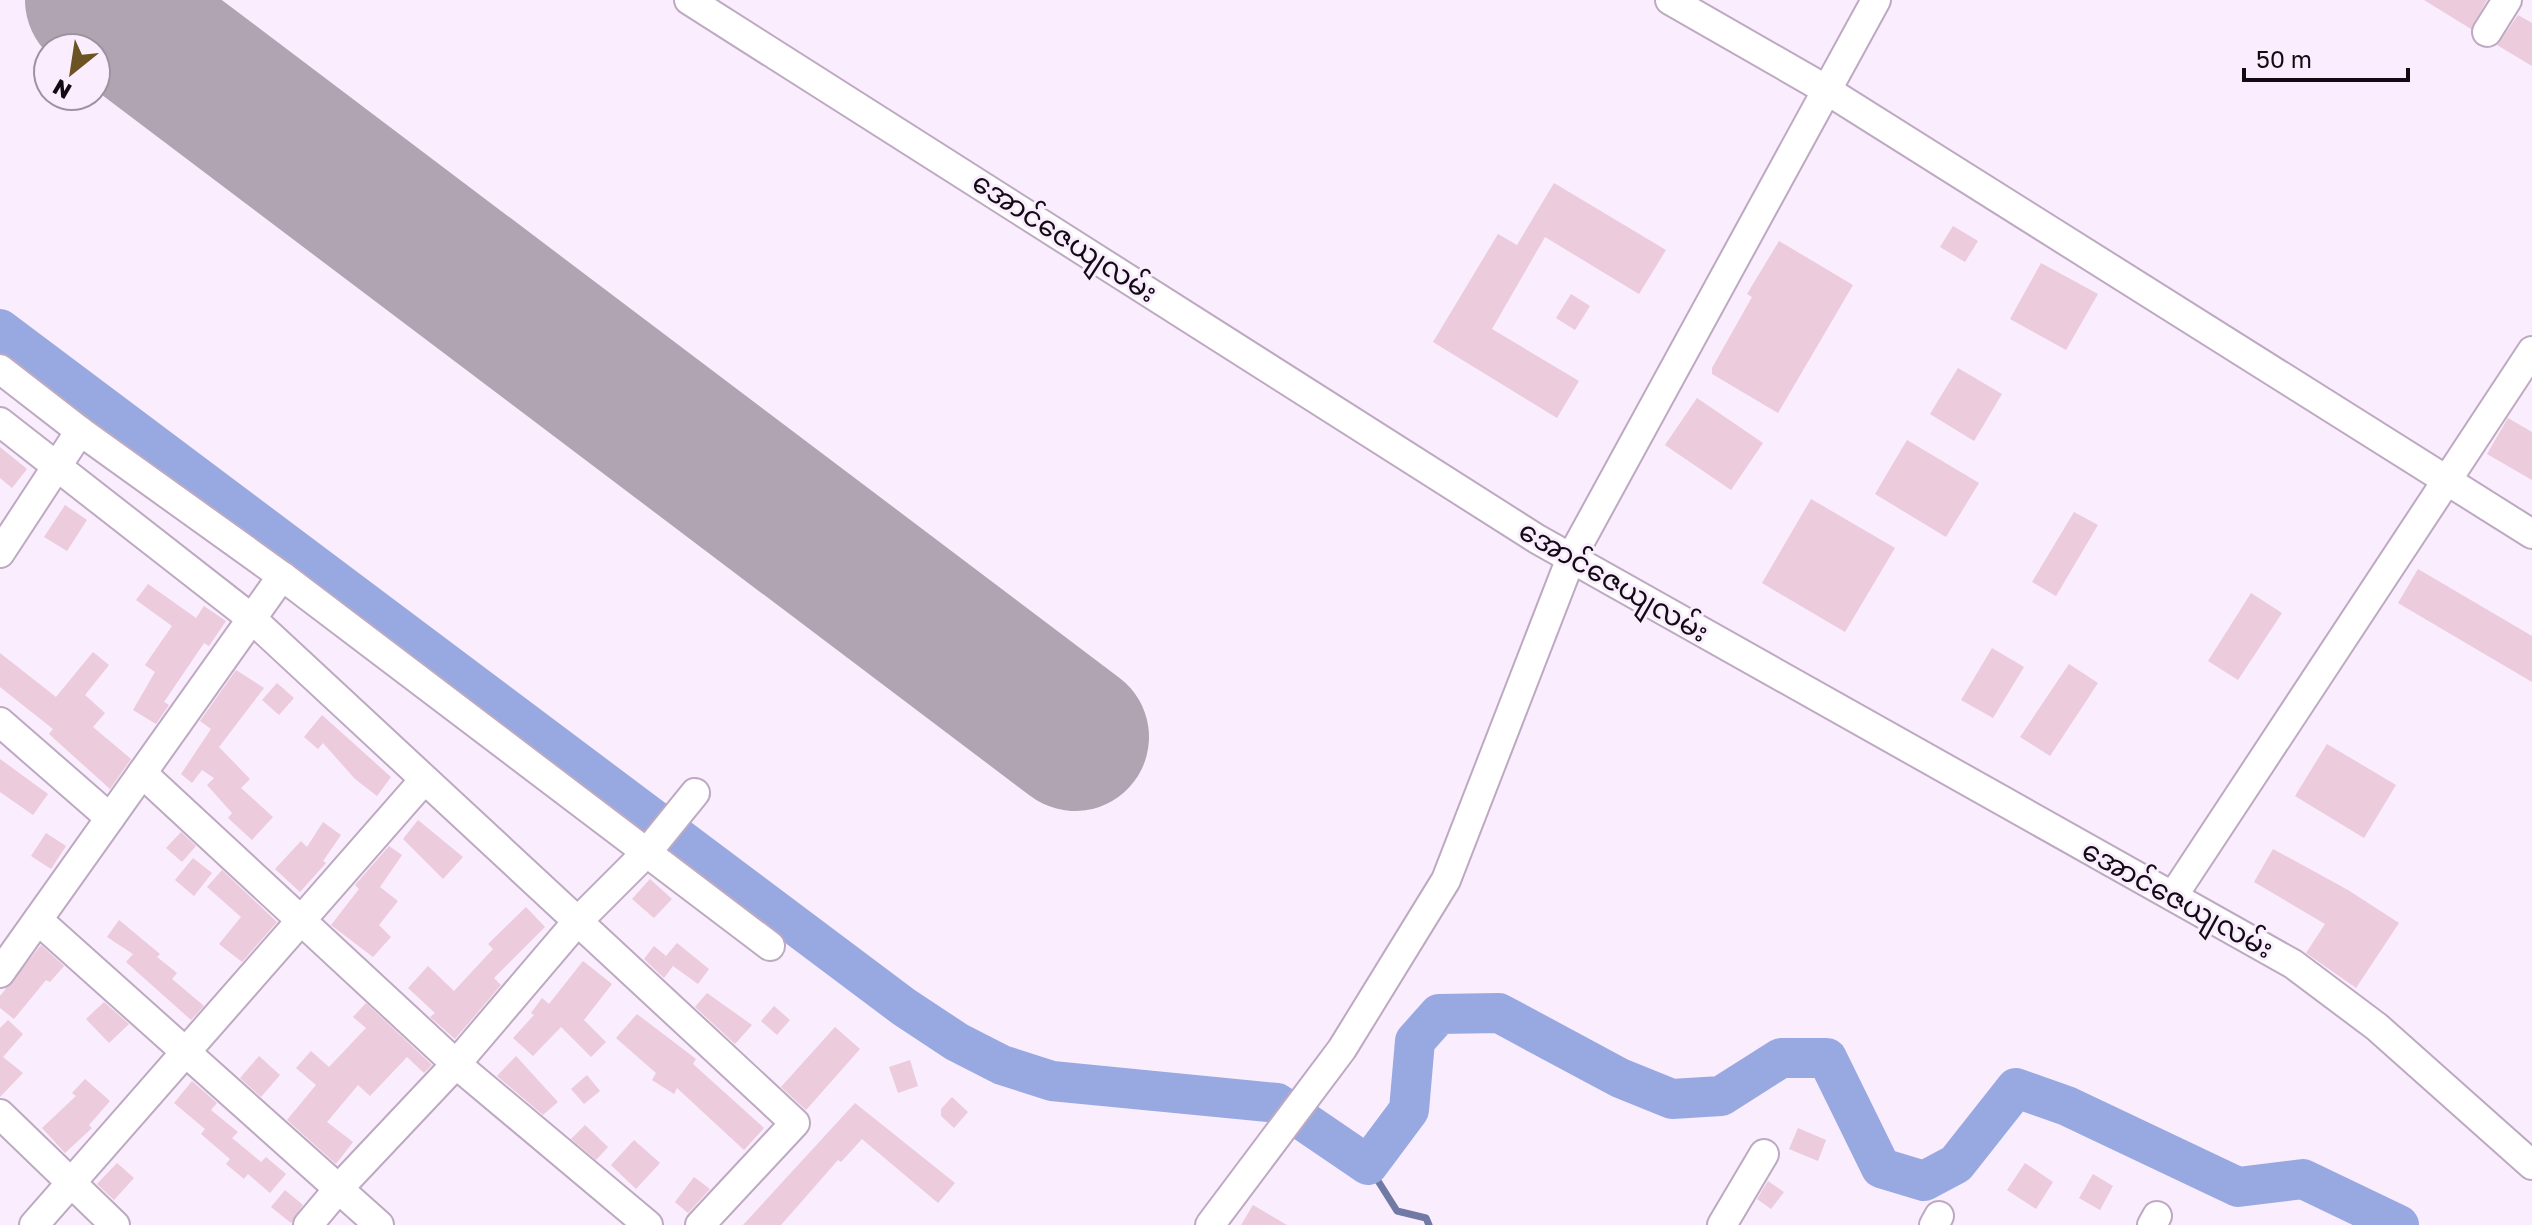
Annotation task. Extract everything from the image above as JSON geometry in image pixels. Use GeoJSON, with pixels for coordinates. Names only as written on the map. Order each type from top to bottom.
{"type":"FeatureCollection","features":[{"type":"Feature","properties":{"kind":"street","name":"အောင်ဇေယျလမ်း"},"geometry":{"type":"LineString","coordinates":[[689,0],[1571,558],[2293,964],[2377,1027],[2532,1165]]}},
{"type":"Feature","properties":{"kind":"street"},"geometry":{"type":"LineString","coordinates":[[1670,0],[1825,89],[2448,478],[2532,534]]}},
{"type":"Feature","properties":{"kind":"street"},"geometry":{"type":"LineString","coordinates":[[1210,1225],[1342,1049],[1446,880],[1571,558],[1876,0]]}},
{"type":"Feature","properties":{"kind":"street"},"geometry":{"type":"LineString","coordinates":[[2487,32],[2507,0]]}},
{"type":"Feature","properties":{"kind":"street"},"geometry":{"type":"LineString","coordinates":[[2173,896],[2532,351]]}},
{"type":"Feature","properties":{"kind":"street"},"geometry":{"type":"LineString","coordinates":[[0,369],[80,431],[282,576],[770,946]]}},
{"type":"Feature","properties":{"kind":"street"},"geometry":{"type":"LineString","coordinates":[[0,422],[251,618],[576,923],[795,1123],[700,1225]]}},
{"type":"Feature","properties":{"kind":"street"},"geometry":{"type":"LineString","coordinates":[[0,553],[80,431]]}},
{"type":"Feature","properties":{"kind":"street"},"geometry":{"type":"LineString","coordinates":[[0,973],[282,576]]}},
{"type":"Feature","properties":{"kind":"street"},"geometry":{"type":"LineString","coordinates":[[0,722],[110,818]]}},
{"type":"Feature","properties":{"kind":"street"},"geometry":{"type":"LineString","coordinates":[[142,773],[456,1064],[648,1225]]}},
{"type":"Feature","properties":{"kind":"street"},"geometry":{"type":"LineString","coordinates":[[34,1225],[424,780]]}},
{"type":"Feature","properties":{"kind":"street"},"geometry":{"type":"LineString","coordinates":[[308,1225],[456,1064],[576,923],[648,851],[695,793]]}},
{"type":"Feature","properties":{"kind":"street"},"geometry":{"type":"LineString","coordinates":[[38,920],[379,1225]]}},
{"type":"Feature","properties":{"kind":"street"},"geometry":{"type":"LineString","coordinates":[[0,1114],[115,1225]]}},
{"type":"Feature","properties":{"kind":"street"},"geometry":{"type":"LineString","coordinates":[[1722,1225],[1764,1154]]}},
{"type":"Feature","properties":{"kind":"building"},"geometry":{"type":"Polygon","coordinates":[[[2424,0],[2487,0],[2471,29],[2424,0]]]}},
{"type":"Feature","properties":{"kind":"building"},"geometry":{"type":"Polygon","coordinates":[[[2518,15],[2532,23],[2532,66],[2497,45],[2518,15]]]}},
{"type":"Feature","properties":{"kind":"building"},"geometry":{"type":"Polygon","coordinates":[[[1554,183],[1666,250],[1639,294],[1545,237],[1492,329],[1579,381],[1557,418],[1433,342],[1498,234],[1517,245],[1554,183]]]}},
{"type":"Feature","properties":{"kind":"building"},"geometry":{"type":"Polygon","coordinates":[[[1953,226],[1978,241],[1965,262],[1940,247],[1953,226]]]}},
{"type":"Feature","properties":{"kind":"building"},"geometry":{"type":"Polygon","coordinates":[[[1779,241],[1853,285],[1778,413],[1712,374],[1712,368],[1752,297],[1747,294],[1779,241]]]}},
{"type":"Feature","properties":{"kind":"building"},"geometry":{"type":"Polygon","coordinates":[[[2041,263],[2098,294],[2066,350],[2010,319],[2041,263]]]}},
{"type":"Feature","properties":{"kind":"building"},"geometry":{"type":"Polygon","coordinates":[[[1571,294],[1590,306],[1575,330],[1556,318],[1571,294]]]}},
{"type":"Feature","properties":{"kind":"building"},"geometry":{"type":"Polygon","coordinates":[[[1958,368],[2002,394],[1974,441],[1930,414],[1958,368]]]}},
{"type":"Feature","properties":{"kind":"building"},"geometry":{"type":"Polygon","coordinates":[[[1697,398],[1763,443],[1731,490],[1665,445],[1697,398]]]}},
{"type":"Feature","properties":{"kind":"building"},"geometry":{"type":"Polygon","coordinates":[[[2508,418],[2532,432],[2532,480],[2487,454],[2508,418]]]}},
{"type":"Feature","properties":{"kind":"building"},"geometry":{"type":"Polygon","coordinates":[[[1907,440],[1979,483],[1946,537],[1875,494],[1907,440]]]}},
{"type":"Feature","properties":{"kind":"building"},"geometry":{"type":"Polygon","coordinates":[[[0,447],[27,469],[12,488],[0,478],[0,447]]]}},
{"type":"Feature","properties":{"kind":"building"},"geometry":{"type":"Polygon","coordinates":[[[1811,499],[1895,548],[1845,632],[1762,583],[1811,499]]]}},
{"type":"Feature","properties":{"kind":"building"},"geometry":{"type":"Polygon","coordinates":[[[65,505],[87,520],[67,551],[44,537],[65,505]]]}},
{"type":"Feature","properties":{"kind":"building"},"geometry":{"type":"Polygon","coordinates":[[[2074,512],[2098,525],[2056,596],[2032,582],[2074,512]]]}},
{"type":"Feature","properties":{"kind":"building"},"geometry":{"type":"Polygon","coordinates":[[[2418,569],[2532,636],[2532,682],[2398,603],[2418,569]]]}},
{"type":"Feature","properties":{"kind":"building"},"geometry":{"type":"Polygon","coordinates":[[[148,584],[196,618],[204,606],[226,621],[209,646],[204,643],[164,702],[169,705],[156,724],[133,710],[155,672],[145,665],[172,626],[136,600],[148,584]]]}},
{"type":"Feature","properties":{"kind":"building"},"geometry":{"type":"Polygon","coordinates":[[[2251,593],[2282,613],[2238,680],[2208,661],[2251,593]]]}},
{"type":"Feature","properties":{"kind":"building"},"geometry":{"type":"Polygon","coordinates":[[[1992,648],[2024,667],[1993,718],[1961,700],[1992,648]]]}},
{"type":"Feature","properties":{"kind":"building"},"geometry":{"type":"Polygon","coordinates":[[[93,652],[109,665],[85,695],[105,713],[93,727],[131,759],[110,789],[49,734],[53,729],[0,687],[0,653],[56,697],[93,652]]]}},
{"type":"Feature","properties":{"kind":"building"},"geometry":{"type":"Polygon","coordinates":[[[2069,664],[2098,683],[2050,756],[2020,737],[2069,664]]]}},
{"type":"Feature","properties":{"kind":"building"},"geometry":{"type":"Polygon","coordinates":[[[236,670],[264,688],[219,747],[250,779],[241,788],[273,817],[252,840],[228,818],[232,813],[207,785],[214,778],[202,770],[192,783],[181,774],[211,729],[200,721],[236,670]]]}},
{"type":"Feature","properties":{"kind":"building"},"geometry":{"type":"Polygon","coordinates":[[[277,683],[294,698],[279,715],[262,700],[277,683]]]}},
{"type":"Feature","properties":{"kind":"building"},"geometry":{"type":"Polygon","coordinates":[[[322,715],[391,777],[377,796],[355,779],[323,743],[318,749],[304,737],[322,715]]]}},
{"type":"Feature","properties":{"kind":"building"},"geometry":{"type":"Polygon","coordinates":[[[2327,744],[2396,785],[2364,838],[2295,796],[2327,744]]]}},
{"type":"Feature","properties":{"kind":"building"},"geometry":{"type":"Polygon","coordinates":[[[0,759],[48,794],[33,815],[0,792],[0,759]]]}},
{"type":"Feature","properties":{"kind":"building"},"geometry":{"type":"Polygon","coordinates":[[[418,820],[463,857],[443,879],[403,839],[418,820]]]}},
{"type":"Feature","properties":{"kind":"building"},"geometry":{"type":"Polygon","coordinates":[[[323,822],[341,835],[323,861],[326,863],[300,892],[275,869],[301,841],[307,847],[323,822]]]}},
{"type":"Feature","properties":{"kind":"building"},"geometry":{"type":"Polygon","coordinates":[[[181,832],[196,846],[182,862],[166,848],[181,832]]]}},
{"type":"Feature","properties":{"kind":"building"},"geometry":{"type":"Polygon","coordinates":[[[46,833],[66,846],[51,869],[31,856],[46,833]]]}},
{"type":"Feature","properties":{"kind":"building"},"geometry":{"type":"Polygon","coordinates":[[[389,846],[402,855],[380,887],[398,901],[379,925],[391,937],[373,957],[331,925],[359,889],[355,885],[389,846]]]}},
{"type":"Feature","properties":{"kind":"building"},"geometry":{"type":"Polygon","coordinates":[[[2273,849],[2348,890],[2399,923],[2356,988],[2306,953],[2325,924],[2254,882],[2273,849]]]}},
{"type":"Feature","properties":{"kind":"building"},"geometry":{"type":"Polygon","coordinates":[[[193,858],[212,873],[194,896],[175,880],[193,858]]]}},
{"type":"Feature","properties":{"kind":"building"},"geometry":{"type":"Polygon","coordinates":[[[222,870],[277,922],[242,962],[219,944],[241,917],[207,887],[222,870]]]}},
{"type":"Feature","properties":{"kind":"building"},"geometry":{"type":"Polygon","coordinates":[[[650,879],[672,899],[654,918],[632,899],[650,879]]]}},
{"type":"Feature","properties":{"kind":"building"},"geometry":{"type":"Polygon","coordinates":[[[526,907],[545,927],[494,978],[501,985],[455,1039],[430,1017],[435,1013],[408,988],[428,966],[454,991],[493,949],[488,944],[526,907]]]}},
{"type":"Feature","properties":{"kind":"building"},"geometry":{"type":"Polygon","coordinates":[[[119,920],[160,954],[157,957],[177,973],[172,979],[204,1006],[191,1020],[126,962],[133,954],[107,937],[119,920]]]}},
{"type":"Feature","properties":{"kind":"building"},"geometry":{"type":"Polygon","coordinates":[[[677,943],[709,969],[698,984],[673,966],[664,978],[644,959],[654,946],[666,956],[677,943]]]}},
{"type":"Feature","properties":{"kind":"building"},"geometry":{"type":"Polygon","coordinates":[[[41,945],[64,966],[50,982],[46,980],[14,1019],[0,1008],[0,996],[41,945]]]}},
{"type":"Feature","properties":{"kind":"building"},"geometry":{"type":"Polygon","coordinates":[[[583,961],[612,984],[584,1020],[606,1042],[591,1057],[561,1027],[533,1056],[513,1038],[534,1015],[531,1013],[542,998],[549,1004],[583,961]]]}},
{"type":"Feature","properties":{"kind":"building"},"geometry":{"type":"Polygon","coordinates":[[[707,993],[752,1025],[735,1044],[695,1007],[707,993]]]}},
{"type":"Feature","properties":{"kind":"building"},"geometry":{"type":"Polygon","coordinates":[[[104,1002],[129,1024],[109,1043],[86,1019],[104,1002]]]}},
{"type":"Feature","properties":{"kind":"building"},"geometry":{"type":"Polygon","coordinates":[[[366,1003],[432,1065],[424,1073],[407,1057],[370,1096],[358,1085],[327,1122],[353,1142],[336,1164],[287,1120],[316,1085],[296,1068],[311,1051],[329,1067],[366,1028],[353,1017],[366,1003]]]}},
{"type":"Feature","properties":{"kind":"building"},"geometry":{"type":"Polygon","coordinates":[[[774,1006],[790,1020],[777,1035],[761,1021],[774,1006]]]}},
{"type":"Feature","properties":{"kind":"building"},"geometry":{"type":"Polygon","coordinates":[[[637,1014],[696,1059],[693,1064],[764,1128],[744,1150],[677,1088],[674,1094],[652,1080],[656,1073],[616,1038],[637,1014]]]}},
{"type":"Feature","properties":{"kind":"building"},"geometry":{"type":"Polygon","coordinates":[[[8,1020],[23,1034],[3,1057],[23,1073],[0,1097],[0,1028],[8,1020]]]}},
{"type":"Feature","properties":{"kind":"building"},"geometry":{"type":"Polygon","coordinates":[[[835,1027],[860,1049],[806,1110],[781,1087],[835,1027]]]}},
{"type":"Feature","properties":{"kind":"building"},"geometry":{"type":"Polygon","coordinates":[[[259,1056],[280,1075],[261,1097],[240,1078],[259,1056]]]}},
{"type":"Feature","properties":{"kind":"building"},"geometry":{"type":"Polygon","coordinates":[[[516,1056],[558,1102],[543,1115],[497,1076],[516,1056]]]}},
{"type":"Feature","properties":{"kind":"building"},"geometry":{"type":"Polygon","coordinates":[[[910,1060],[918,1086],[898,1093],[889,1067],[910,1060]]]}},
{"type":"Feature","properties":{"kind":"building"},"geometry":{"type":"Polygon","coordinates":[[[587,1075],[600,1091],[584,1104],[571,1089],[587,1075]]]}},
{"type":"Feature","properties":{"kind":"building"},"geometry":{"type":"Polygon","coordinates":[[[85,1079],[110,1101],[89,1125],[92,1128],[65,1153],[42,1128],[76,1096],[72,1093],[85,1079]]]}},
{"type":"Feature","properties":{"kind":"building"},"geometry":{"type":"Polygon","coordinates":[[[192,1081],[217,1103],[211,1110],[238,1132],[232,1138],[261,1162],[266,1157],[286,1174],[270,1193],[248,1174],[244,1179],[226,1164],[230,1159],[201,1134],[205,1129],[174,1103],[192,1081]]]}},
{"type":"Feature","properties":{"kind":"building"},"geometry":{"type":"Polygon","coordinates":[[[952,1097],[968,1112],[954,1128],[941,1116],[941,1109],[952,1097]]]}},
{"type":"Feature","properties":{"kind":"building"},"geometry":{"type":"Polygon","coordinates":[[[855,1103],[955,1183],[938,1203],[862,1139],[841,1162],[838,1160],[781,1225],[743,1225],[855,1103]]]}},
{"type":"Feature","properties":{"kind":"building"},"geometry":{"type":"Polygon","coordinates":[[[585,1125],[608,1147],[596,1160],[571,1139],[585,1125]]]}},
{"type":"Feature","properties":{"kind":"building"},"geometry":{"type":"Polygon","coordinates":[[[1798,1128],[1826,1140],[1818,1161],[1789,1149],[1798,1128]]]}},
{"type":"Feature","properties":{"kind":"building"},"geometry":{"type":"Polygon","coordinates":[[[634,1140],[660,1163],[636,1189],[611,1165],[634,1140]]]}},
{"type":"Feature","properties":{"kind":"building"},"geometry":{"type":"Polygon","coordinates":[[[117,1163],[134,1178],[114,1200],[97,1184],[117,1163]]]}},
{"type":"Feature","properties":{"kind":"building"},"geometry":{"type":"Polygon","coordinates":[[[2025,1163],[2053,1182],[2036,1209],[2007,1190],[2025,1163]]]}},
{"type":"Feature","properties":{"kind":"building"},"geometry":{"type":"Polygon","coordinates":[[[2093,1174],[2113,1186],[2100,1210],[2079,1198],[2093,1174]]]}},
{"type":"Feature","properties":{"kind":"building"},"geometry":{"type":"Polygon","coordinates":[[[694,1177],[710,1189],[688,1213],[675,1202],[694,1177]]]}},
{"type":"Feature","properties":{"kind":"building"},"geometry":{"type":"Polygon","coordinates":[[[1768,1181],[1784,1192],[1771,1209],[1757,1199],[1768,1181]]]}},
{"type":"Feature","properties":{"kind":"building"},"geometry":{"type":"Polygon","coordinates":[[[285,1190],[303,1205],[291,1223],[271,1207],[285,1190]]]}},
{"type":"Feature","properties":{"kind":"building"},"geometry":{"type":"Polygon","coordinates":[[[1253,1205],[1287,1225],[1241,1225],[1253,1205]]]}},
{"type":"Feature","properties":{"kind":"waterway"},"geometry":{"type":"LineString","coordinates":[[0,329],[904,1007],[957,1042],[1002,1065],[1052,1081],[1277,1103],[1368,1165],[1409,1110],[1415,1041],[1439,1014],[1499,1013],[1620,1078],[1672,1099],[1721,1096],[1781,1058],[1827,1058],[1881,1168],[1924,1181],[1956,1164],[2016,1088],[2067,1106],[2238,1187],[2303,1179],[2399,1225]]}},
{"type":"Feature","properties":{"kind":"waterway"},"geometry":{"type":"LineString","coordinates":[[1368,1165],[1397,1211],[1426,1218],[1429,1225]]}},
{"type":"Feature","properties":{"kind":"runway"},"geometry":{"type":"LineString","coordinates":[[99,0],[1075,737]]}}]}
